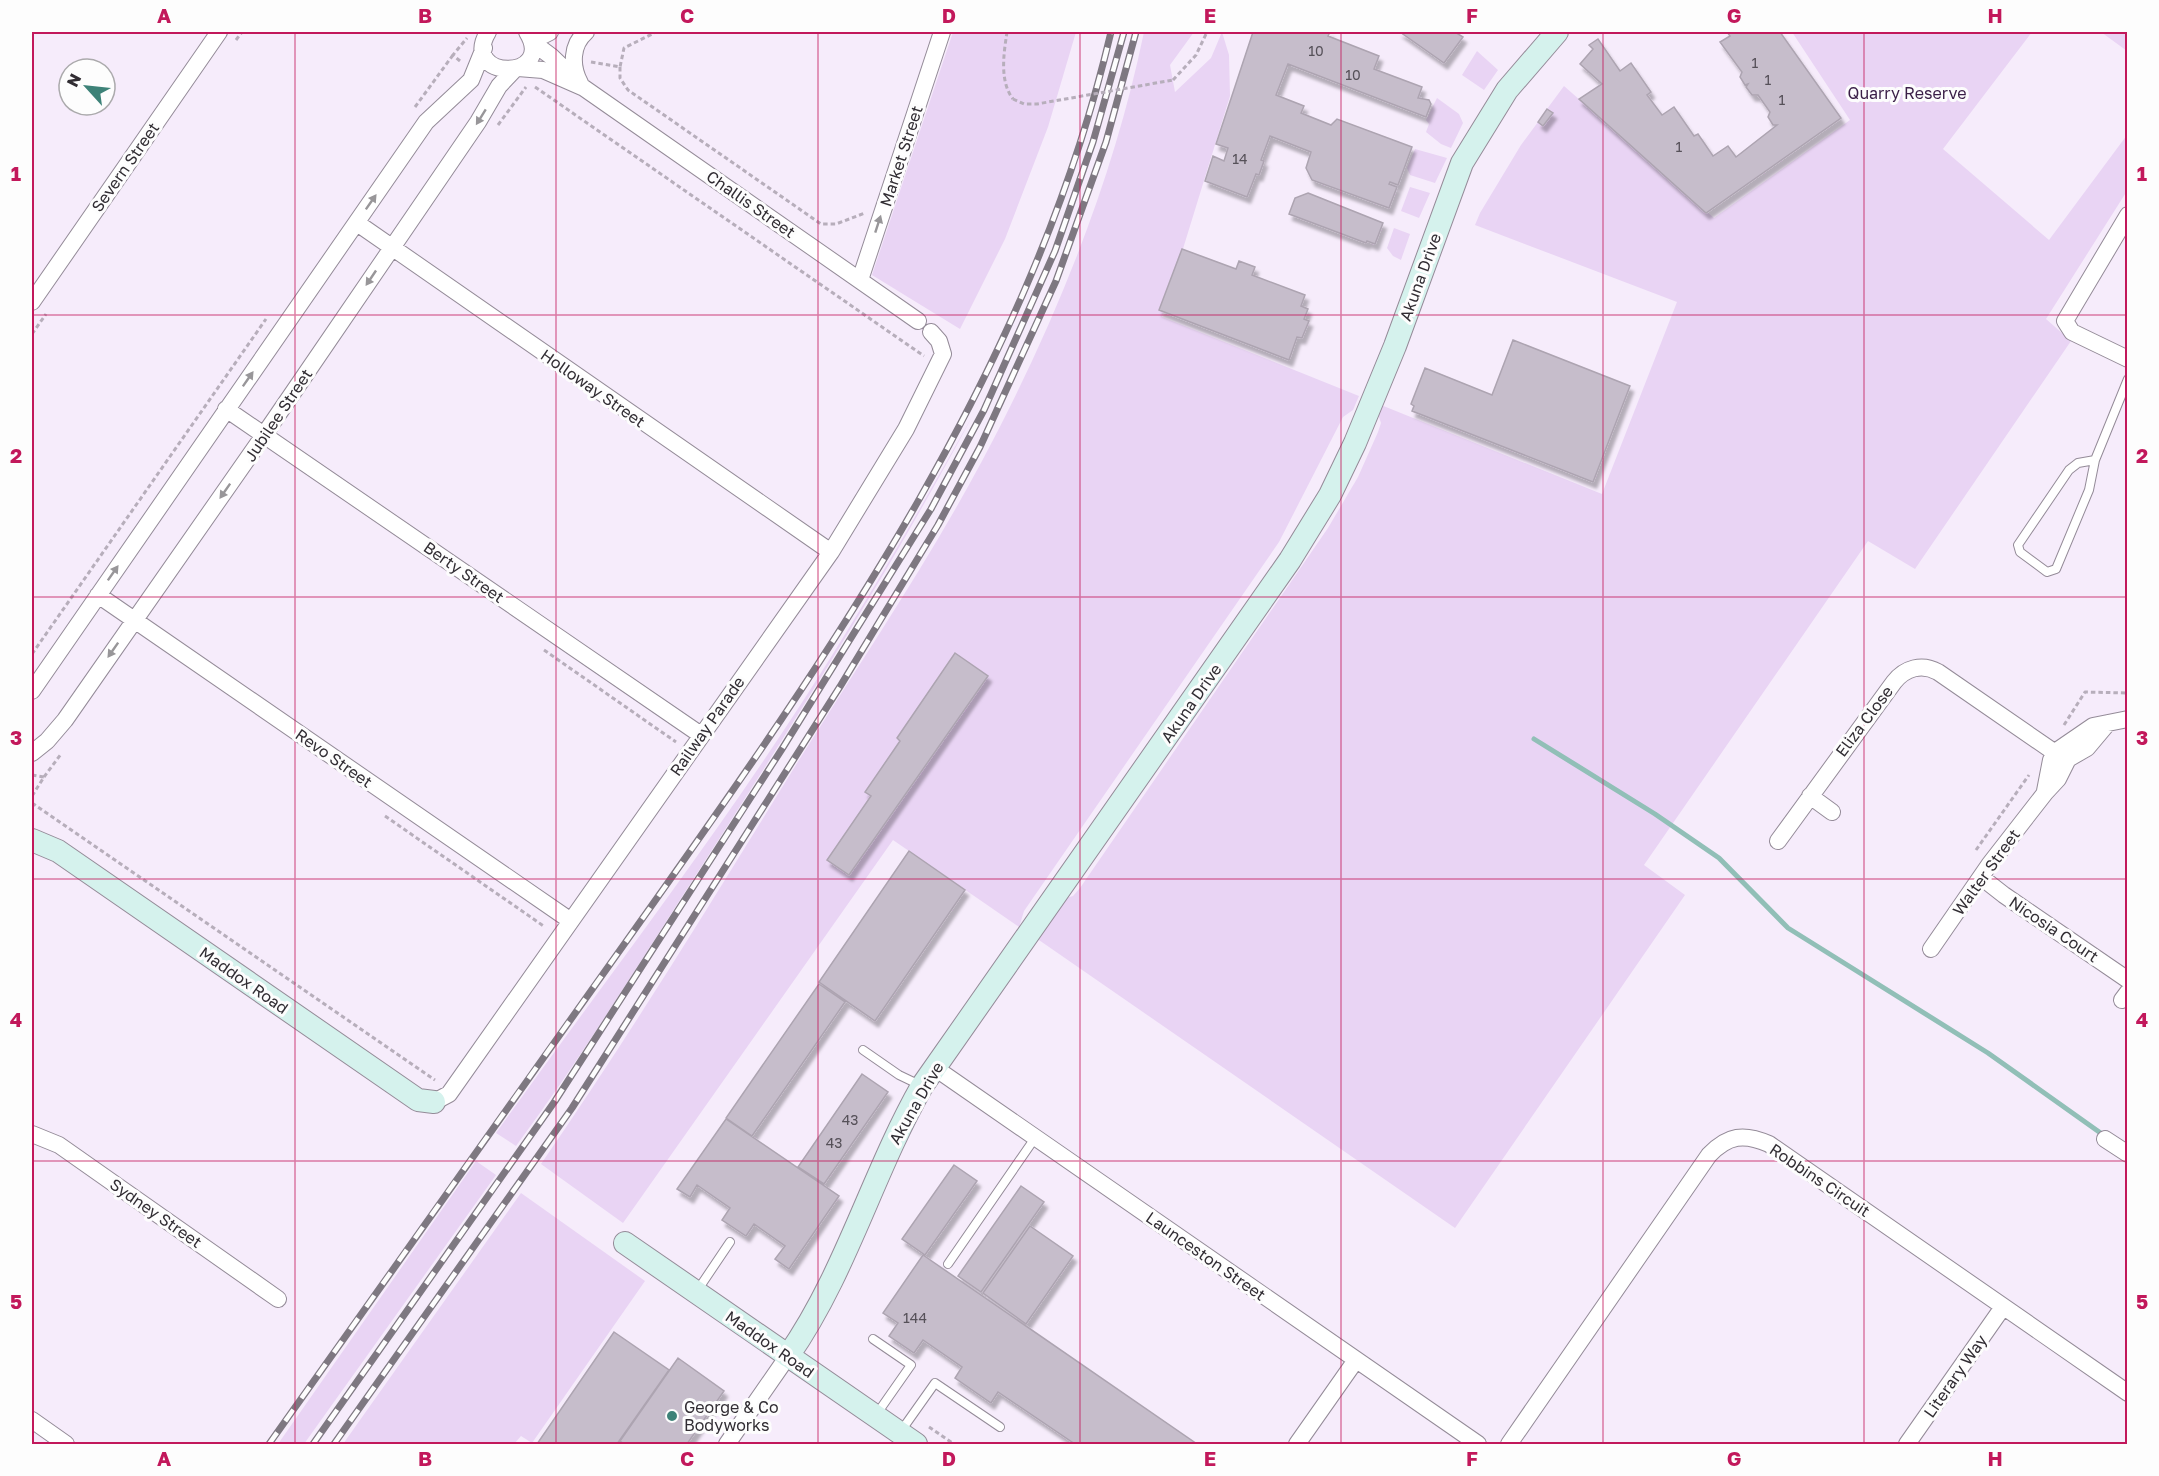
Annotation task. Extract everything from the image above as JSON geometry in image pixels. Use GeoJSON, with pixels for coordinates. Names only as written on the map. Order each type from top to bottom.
{"type":"FeatureCollection","features":[{"type":"Feature","properties":{"kind":"street","name":"Severn Street"},"geometry":{"type":"LineString","coordinates":[[32,302],[219,32]]}},
{"type":"Feature","properties":{"kind":"street"},"geometry":{"type":"LineString","coordinates":[[530,38],[550,32]]}},
{"type":"Feature","properties":{"kind":"street"},"geometry":{"type":"LineString","coordinates":[[584,88],[576,75],[574,52],[579,39],[586,32]]}},
{"type":"Feature","properties":{"kind":"street","name":"Market Street"},"geometry":{"type":"LineString","coordinates":[[860,280],[942,32]]}},
{"type":"Feature","properties":{"kind":"street","name":"Akuna Drive"},"geometry":{"type":"LineString","coordinates":[[788,1356],[822,1303],[884,1159],[929,1077],[1283,570],[1330,495],[1395,346],[1462,163],[1507,90],[1557,32]]}},
{"type":"Feature","properties":{"kind":"street","name":"Jubilee Street"},"geometry":{"type":"LineString","coordinates":[[32,753],[55,733],[264,435],[478,122],[499,86],[529,58],[530,38]]}},
{"type":"Feature","properties":{"kind":"street","name":"Challis Street"},"geometry":{"type":"LineString","coordinates":[[530,38],[584,88],[918,321]]}},
{"type":"Feature","properties":{"kind":"street"},"geometry":{"type":"LineString","coordinates":[[33,686],[429,118],[471,80],[483,39]]}},
{"type":"Feature","properties":{"kind":"street","name":"Challis Street"},"geometry":{"type":"LineString","coordinates":[[483,39],[487,59],[496,67],[543,70],[584,88]]}},
{"type":"Feature","properties":{"kind":"street"},"geometry":{"type":"LineString","coordinates":[[2127,215],[2065,319],[2072,332],[2127,359]]}},
{"type":"Feature","properties":{"kind":"street","name":"Holloway Street"},"geometry":{"type":"LineString","coordinates":[[357,223],[831,552]]}},
{"type":"Feature","properties":{"kind":"street","name":"Railway Parade"},"geometry":{"type":"LineString","coordinates":[[434,1102],[449,1094],[564,917],[695,731],[831,552],[906,429],[942,354],[939,341],[931,332]]}},
{"type":"Feature","properties":{"kind":"street","name":"Berty Street"},"geometry":{"type":"LineString","coordinates":[[226,409],[695,731]]}},
{"type":"Feature","properties":{"kind":"street","name":"Revo Street"},"geometry":{"type":"LineString","coordinates":[[98,595],[564,917]]}},
{"type":"Feature","properties":{"kind":"street","name":"Eliza Close"},"geometry":{"type":"LineString","coordinates":[[1778,841],[1897,678],[1915,668],[1934,670],[2057,754]]}},
{"type":"Feature","properties":{"kind":"street","name":"Walter Street"},"geometry":{"type":"LineString","coordinates":[[1931,949],[1981,877],[2043,795],[2058,779],[2057,754],[2093,726],[2127,719]]}},
{"type":"Feature","properties":{"kind":"street"},"geometry":{"type":"LineString","coordinates":[[1810,796],[1832,812]]}},
{"type":"Feature","properties":{"kind":"street","name":"Maddox Road"},"geometry":{"type":"LineString","coordinates":[[32,823],[58,852]]}},
{"type":"Feature","properties":{"kind":"street","name":"Maddox Road"},"geometry":{"type":"LineString","coordinates":[[32,840],[58,852],[418,1100],[434,1102]]}},
{"type":"Feature","properties":{"kind":"street","name":"Nicosia Court"},"geometry":{"type":"LineString","coordinates":[[1981,877],[2127,980]]}},
{"type":"Feature","properties":{"kind":"street","name":"Launceston Street"},"geometry":{"type":"LineString","coordinates":[[929,1077],[1035,1138],[1478,1444]]}},
{"type":"Feature","properties":{"kind":"street","name":"Sydney Street"},"geometry":{"type":"LineString","coordinates":[[32,1134],[59,1145],[278,1299]]}},
{"type":"Feature","properties":{"kind":"street","name":"Robbins Circuit"},"geometry":{"type":"LineString","coordinates":[[1509,1444],[1709,1155],[1721,1143],[1736,1136],[1754,1137],[1769,1144],[2127,1393]]}},
{"type":"Feature","properties":{"kind":"street"},"geometry":{"type":"LineString","coordinates":[[2105,1139],[2127,1154]]}},
{"type":"Feature","properties":{"kind":"street","name":"Maddox Road"},"geometry":{"type":"LineString","coordinates":[[625,1243],[908,1439]]}},
{"type":"Feature","properties":{"kind":"street","name":"Literary Way"},"geometry":{"type":"LineString","coordinates":[[1907,1444],[2003,1307]]}},
{"type":"Feature","properties":{"kind":"street"},"geometry":{"type":"LineString","coordinates":[[727,1444],[788,1356]]}},
{"type":"Feature","properties":{"kind":"street"},"geometry":{"type":"LineString","coordinates":[[1298,1444],[1356,1360]]}},
{"type":"Feature","properties":{"kind":"street"},"geometry":{"type":"LineString","coordinates":[[32,1420],[66,1444]]}},
{"type":"Feature","properties":{"kind":"lane"},"geometry":{"type":"LineString","coordinates":[[2095,460],[2078,464],[2069,470],[2018,545],[2022,554],[2047,572],[2055,569],[2086,498],[2095,460],[2127,379]]}},
{"type":"Feature","properties":{"kind":"lane"},"geometry":{"type":"LineString","coordinates":[[864,1050],[899,1075],[929,1077]]}},
{"type":"Feature","properties":{"kind":"lane"},"geometry":{"type":"LineString","coordinates":[[948,1264],[1035,1138]]}},
{"type":"Feature","properties":{"kind":"lane"},"geometry":{"type":"LineString","coordinates":[[696,1292],[730,1242]]}},
{"type":"Feature","properties":{"kind":"lane"},"geometry":{"type":"LineString","coordinates":[[873,1339],[911,1365],[875,1416]]}},
{"type":"Feature","properties":{"kind":"lane"},"geometry":{"type":"LineString","coordinates":[[908,1439],[935,1383],[1000,1427]]}},
{"type":"Feature","properties":{"kind":"path"},"geometry":{"type":"LineString","coordinates":[[656,32],[624,48],[620,78],[628,90],[821,224],[836,224],[860,216],[868,208]]}},
{"type":"Feature","properties":{"kind":"path"},"geometry":{"type":"LineString","coordinates":[[1007,32],[1005,78],[1013,99],[1024,104],[1037,104],[1173,80],[1196,55],[1207,32]]}},
{"type":"Feature","properties":{"kind":"path"},"geometry":{"type":"LineString","coordinates":[[574,52],[594,64],[621,66]]}},
{"type":"Feature","properties":{"kind":"path"},"geometry":{"type":"LineString","coordinates":[[412,110],[453,55]]}},
{"type":"Feature","properties":{"kind":"path"},"geometry":{"type":"LineString","coordinates":[[494,130],[528,83],[926,357],[930,350],[931,332]]}},
{"type":"Feature","properties":{"kind":"path"},"geometry":{"type":"LineString","coordinates":[[32,654],[270,314]]}},
{"type":"Feature","properties":{"kind":"path"},"geometry":{"type":"LineString","coordinates":[[1974,854],[2057,754],[2085,692],[2127,693]]}},
{"type":"Feature","properties":{"kind":"path"},"geometry":{"type":"LineString","coordinates":[[678,743],[695,731]]}},
{"type":"Feature","properties":{"kind":"path"},"geometry":{"type":"LineString","coordinates":[[32,796],[64,749]]}},
{"type":"Feature","properties":{"kind":"path"},"geometry":{"type":"LineString","coordinates":[[32,775],[44,777]]}},
{"type":"Feature","properties":{"kind":"path"},"geometry":{"type":"LineString","coordinates":[[32,803],[434,1081],[438,1080]]}},
{"type":"Feature","properties":{"kind":"path"},"geometry":{"type":"LineString","coordinates":[[546,928],[564,917]]}},
{"type":"Feature","properties":{"kind":"green space"},"geometry":{"type":"Polygon","coordinates":[[[953,32],[1076,32],[1048,127],[1005,239],[960,329],[872,275],[953,32]]]}},
{"type":"Feature","properties":{"kind":"green space"},"geometry":{"type":"Polygon","coordinates":[[[1144,32],[1194,32],[1170,65],[1175,92],[1211,58],[1222,32],[1229,55],[1230,96],[1162,317],[1359,396],[1353,410],[1343,417],[1279,542],[1024,911],[1020,924],[1022,929],[893,840],[623,1223],[541,1164],[704,913],[916,575],[982,461],[1033,358],[1078,252],[1116,143],[1144,32]]]}},
{"type":"Feature","properties":{"kind":"green space","name":"Quarry Reserve"},"geometry":{"type":"Polygon","coordinates":[[[1792,32],[2032,32],[1943,149],[2049,240],[2127,135],[2127,191],[2046,319],[2071,341],[1915,569],[1868,541],[1644,865],[1685,895],[1455,1228],[1036,938],[1063,899],[1073,896],[1080,888],[1328,528],[1358,477],[1378,432],[1381,423],[1378,414],[1381,405],[1602,494],[1677,302],[1475,225],[1521,145],[1538,122],[1543,126],[1552,113],[1547,109],[1564,86],[1714,218],[1850,120],[1792,32]]]}},
{"type":"Feature","properties":{"kind":"green space"},"geometry":{"type":"Polygon","coordinates":[[[2101,32],[2127,32],[2127,51],[2101,32]]]}},
{"type":"Feature","properties":{"kind":"green space"},"geometry":{"type":"Polygon","coordinates":[[[1477,51],[1498,70],[1484,90],[1462,75],[1477,51]]]}},
{"type":"Feature","properties":{"kind":"green space"},"geometry":{"type":"Polygon","coordinates":[[[1437,98],[1459,114],[1463,123],[1451,148],[1441,144],[1426,132],[1429,124],[1426,120],[1437,98]]]}},
{"type":"Feature","properties":{"kind":"green space"},"geometry":{"type":"Polygon","coordinates":[[[1415,149],[1447,158],[1435,183],[1410,175],[1407,168],[1415,149]]]}},
{"type":"Feature","properties":{"kind":"green space"},"geometry":{"type":"Polygon","coordinates":[[[1410,187],[1430,193],[1419,218],[1401,211],[1410,187]]]}},
{"type":"Feature","properties":{"kind":"green space"},"geometry":{"type":"Polygon","coordinates":[[[1394,228],[1410,234],[1401,260],[1393,256],[1387,248],[1394,228]]]}},
{"type":"Feature","properties":{"kind":"green space"},"geometry":{"type":"Polygon","coordinates":[[[973,415],[907,533],[803,707],[607,1014],[516,1146],[496,1133],[690,867],[765,759],[868,597],[973,415]]]}},
{"type":"Feature","properties":{"kind":"green space"},"geometry":{"type":"Polygon","coordinates":[[[476,1161],[496,1175],[304,1444],[278,1444],[476,1161]]]}},
{"type":"Feature","properties":{"kind":"green space"},"geometry":{"type":"Polygon","coordinates":[[[521,1193],[645,1281],[532,1443],[521,1436],[514,1444],[343,1444],[521,1193]]]}},
{"type":"Feature","properties":{"kind":"building"},"geometry":{"type":"Polygon","coordinates":[[[1253,32],[1330,32],[1328,36],[1379,56],[1374,69],[1422,87],[1418,98],[1429,100],[1431,104],[1426,117],[1288,64],[1276,95],[1304,106],[1301,113],[1331,125],[1337,119],[1412,147],[1398,185],[1390,182],[1389,184],[1397,187],[1389,208],[1312,180],[1306,168],[1311,152],[1270,136],[1261,160],[1264,161],[1259,175],[1256,174],[1247,197],[1205,181],[1213,156],[1224,161],[1228,148],[1216,144],[1253,32]]]}},
{"type":"Feature","properties":{"kind":"building"},"geometry":{"type":"Polygon","coordinates":[[[1400,32],[1455,32],[1463,37],[1444,63],[1400,32]]]}},
{"type":"Feature","properties":{"kind":"building"},"geometry":{"type":"Polygon","coordinates":[[[1727,32],[1780,32],[1841,118],[1706,213],[1579,99],[1602,84],[1580,64],[1593,49],[1589,45],[1598,39],[1620,71],[1631,63],[1651,92],[1647,95],[1662,115],[1674,107],[1694,136],[1698,134],[1713,156],[1728,146],[1736,157],[1777,125],[1773,125],[1768,117],[1770,112],[1758,95],[1752,95],[1746,87],[1748,84],[1745,85],[1740,77],[1742,72],[1720,42],[1730,36],[1727,32]]]}},
{"type":"Feature","properties":{"kind":"building"},"geometry":{"type":"Polygon","coordinates":[[[1547,109],[1553,113],[1543,126],[1538,122],[1547,109]]]}},
{"type":"Feature","properties":{"kind":"building"},"geometry":{"type":"Polygon","coordinates":[[[1308,193],[1383,223],[1375,244],[1367,241],[1366,243],[1289,214],[1295,198],[1308,193]]]}},
{"type":"Feature","properties":{"kind":"building"},"geometry":{"type":"Polygon","coordinates":[[[1182,249],[1236,269],[1239,261],[1255,267],[1252,275],[1305,295],[1301,306],[1308,309],[1304,319],[1309,321],[1302,338],[1297,337],[1289,360],[1159,310],[1182,249]]]}},
{"type":"Feature","properties":{"kind":"building"},"geometry":{"type":"Polygon","coordinates":[[[1513,340],[1630,386],[1593,482],[1412,411],[1414,406],[1411,404],[1425,368],[1492,395],[1513,340]]]}},
{"type":"Feature","properties":{"kind":"building"},"geometry":{"type":"Polygon","coordinates":[[[955,653],[988,676],[849,875],[827,860],[871,796],[865,792],[900,741],[897,738],[955,653]]]}},
{"type":"Feature","properties":{"kind":"building"},"geometry":{"type":"Polygon","coordinates":[[[909,851],[965,890],[875,1021],[819,982],[909,851]]]}},
{"type":"Feature","properties":{"kind":"building"},"geometry":{"type":"Polygon","coordinates":[[[819,984],[845,1002],[752,1136],[726,1118],[819,984]]]}},
{"type":"Feature","properties":{"kind":"building"},"geometry":{"type":"Polygon","coordinates":[[[862,1074],[888,1092],[824,1184],[798,1167],[862,1074]]]}},
{"type":"Feature","properties":{"kind":"building"},"geometry":{"type":"Polygon","coordinates":[[[726,1119],[839,1196],[789,1269],[775,1259],[785,1246],[754,1224],[746,1236],[722,1220],[730,1208],[697,1185],[690,1197],[677,1189],[726,1119]]]}},
{"type":"Feature","properties":{"kind":"building"},"geometry":{"type":"Polygon","coordinates":[[[954,1165],[977,1181],[925,1255],[902,1239],[954,1165]]]}},
{"type":"Feature","properties":{"kind":"building"},"geometry":{"type":"Polygon","coordinates":[[[1021,1186],[1044,1202],[981,1292],[958,1276],[1021,1186]]]}},
{"type":"Feature","properties":{"kind":"building"},"geometry":{"type":"Polygon","coordinates":[[[1030,1226],[1073,1256],[1026,1324],[983,1293],[1030,1226]]]}},
{"type":"Feature","properties":{"kind":"building"},"geometry":{"type":"Polygon","coordinates":[[[923,1255],[1197,1444],[1075,1444],[998,1392],[991,1403],[955,1378],[962,1367],[923,1340],[914,1353],[889,1336],[898,1323],[883,1313],[923,1255]]]}},
{"type":"Feature","properties":{"kind":"building"},"geometry":{"type":"Polygon","coordinates":[[[614,1332],[669,1370],[617,1444],[537,1444],[614,1332]]]}},
{"type":"Feature","properties":{"kind":"building","name":"George & Co Bodyworks"},"geometry":{"type":"Polygon","coordinates":[[[678,1358],[724,1391],[687,1444],[624,1444],[620,1441],[678,1358]]]}},
{"type":"Feature","properties":{"kind":"waterway"},"geometry":{"type":"LineString","coordinates":[[1534,739],[1655,814],[1719,858],[1788,928],[1988,1053],[2102,1134]]}},
{"type":"Feature","properties":{"kind":"railway"},"geometry":{"type":"LineString","coordinates":[[269,1444],[709,825],[851,612],[917,503],[978,390],[1031,275],[1076,156],[1111,32]]}},
{"type":"Feature","properties":{"kind":"railway"},"geometry":{"type":"LineString","coordinates":[[313,1444],[555,1101],[782,749],[931,509],[984,410],[1055,251],[1093,142],[1124,32]]}},
{"type":"Feature","properties":{"kind":"railway"},"geometry":{"type":"LineString","coordinates":[[334,1444],[572,1108],[841,685],[938,525],[980,447],[1056,281],[1106,142],[1136,32]]}},
{"type":"Feature","properties":{"kind":"place","name":"George & Co Bodyworks"},"geometry":{"type":"Point","coordinates":[672,1416]}}]}
